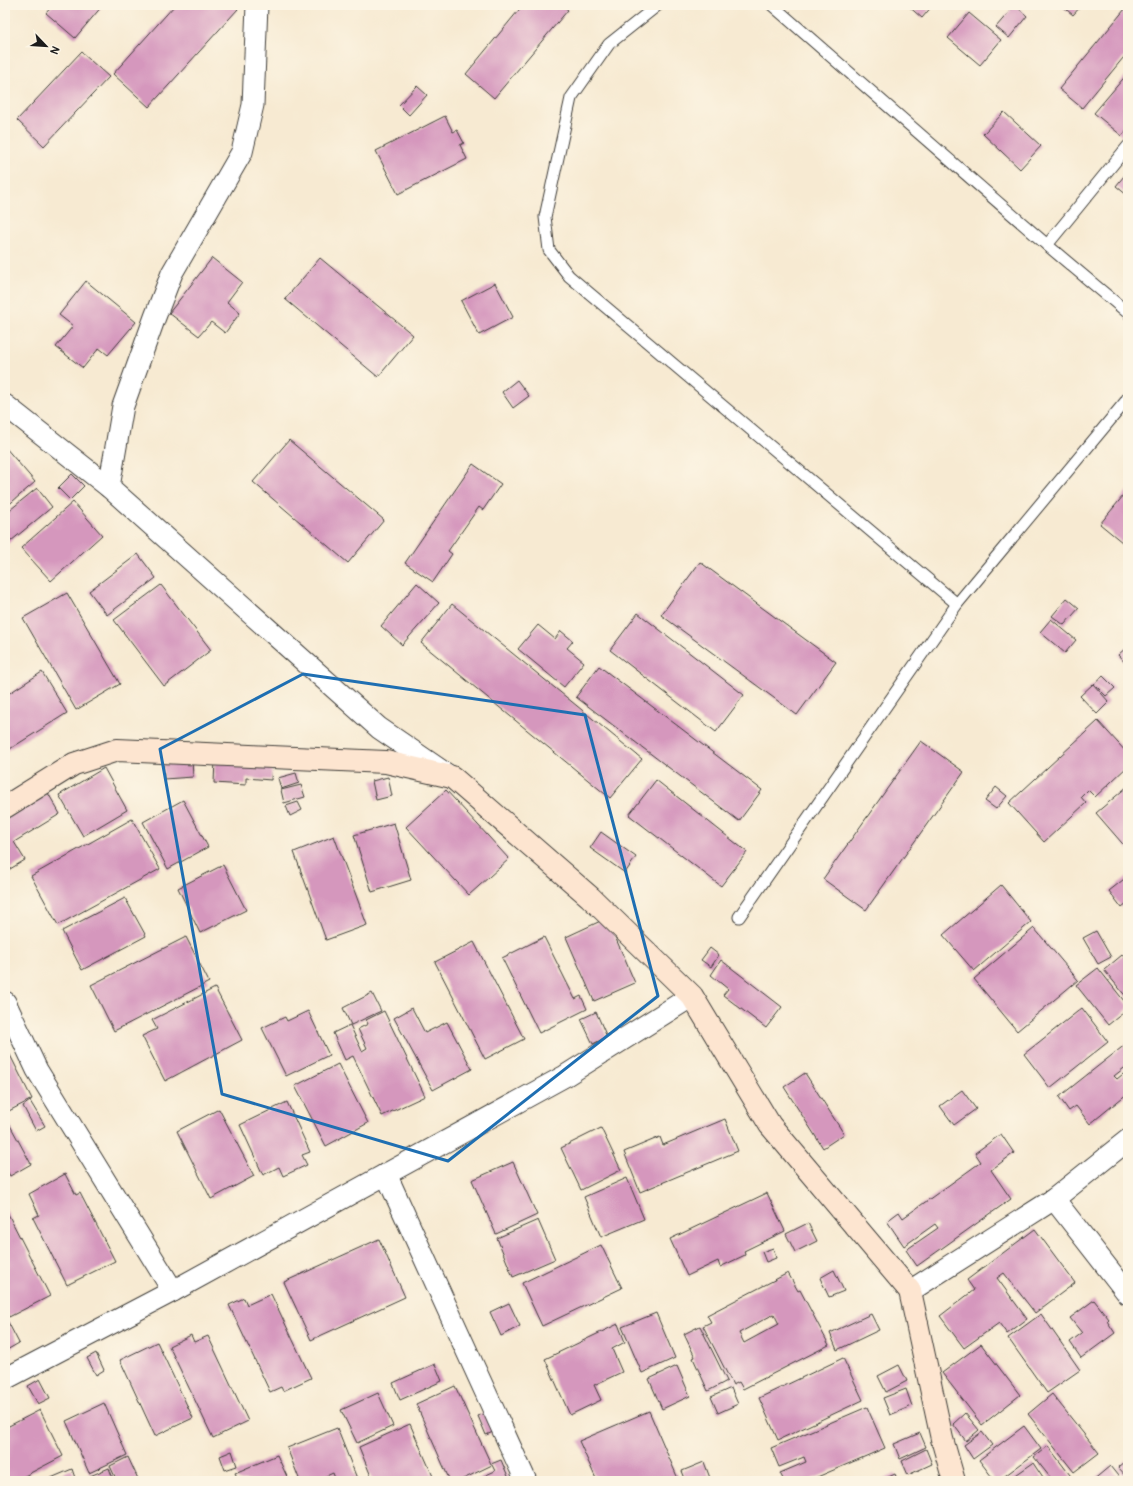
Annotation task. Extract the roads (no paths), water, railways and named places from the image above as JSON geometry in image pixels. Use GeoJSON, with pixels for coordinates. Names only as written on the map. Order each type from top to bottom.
{"type":"FeatureCollection","features":[{"type":"Feature","properties":{"kind":"street"},"geometry":{"type":"LineString","coordinates":[[109,487],[123,406],[172,272],[242,152],[252,105],[257,5]]}},
{"type":"Feature","properties":{"kind":"street"},"geometry":{"type":"LineString","coordinates":[[5,405],[109,487],[379,728],[452,777],[590,897],[692,996],[770,1125],[910,1291],[942,1439],[954,1481]]}},
{"type":"Feature","properties":{"kind":"street"},"geometry":{"type":"LineString","coordinates":[[5,808],[74,764],[117,750],[386,762],[452,777]]}},
{"type":"Feature","properties":{"kind":"street"},"geometry":{"type":"LineString","coordinates":[[5,1379],[174,1291],[565,1076],[692,996]]}},
{"type":"Feature","properties":{"kind":"street"},"geometry":{"type":"LineString","coordinates":[[6,1006],[37,1070],[174,1291]]}},
{"type":"Feature","properties":{"kind":"street"},"geometry":{"type":"LineString","coordinates":[[910,1291],[1054,1199],[1128,1140]]}},
{"type":"Feature","properties":{"kind":"street"},"geometry":{"type":"LineString","coordinates":[[386,1174],[526,1481]]}},
{"type":"Feature","properties":{"kind":"street"},"geometry":{"type":"LineString","coordinates":[[1054,1199],[1128,1294]]}},
{"type":"Feature","properties":{"kind":"lane"},"geometry":{"type":"LineString","coordinates":[[658,5],[609,44],[571,98],[545,217],[549,250],[569,276],[957,604]]}},
{"type":"Feature","properties":{"kind":"lane"},"geometry":{"type":"LineString","coordinates":[[772,5],[1047,245],[1128,313]]}},
{"type":"Feature","properties":{"kind":"lane"},"geometry":{"type":"LineString","coordinates":[[1047,245],[1128,146]]}},
{"type":"Feature","properties":{"kind":"lane"},"geometry":{"type":"LineString","coordinates":[[739,917],[957,604],[1128,397]]}}]}
